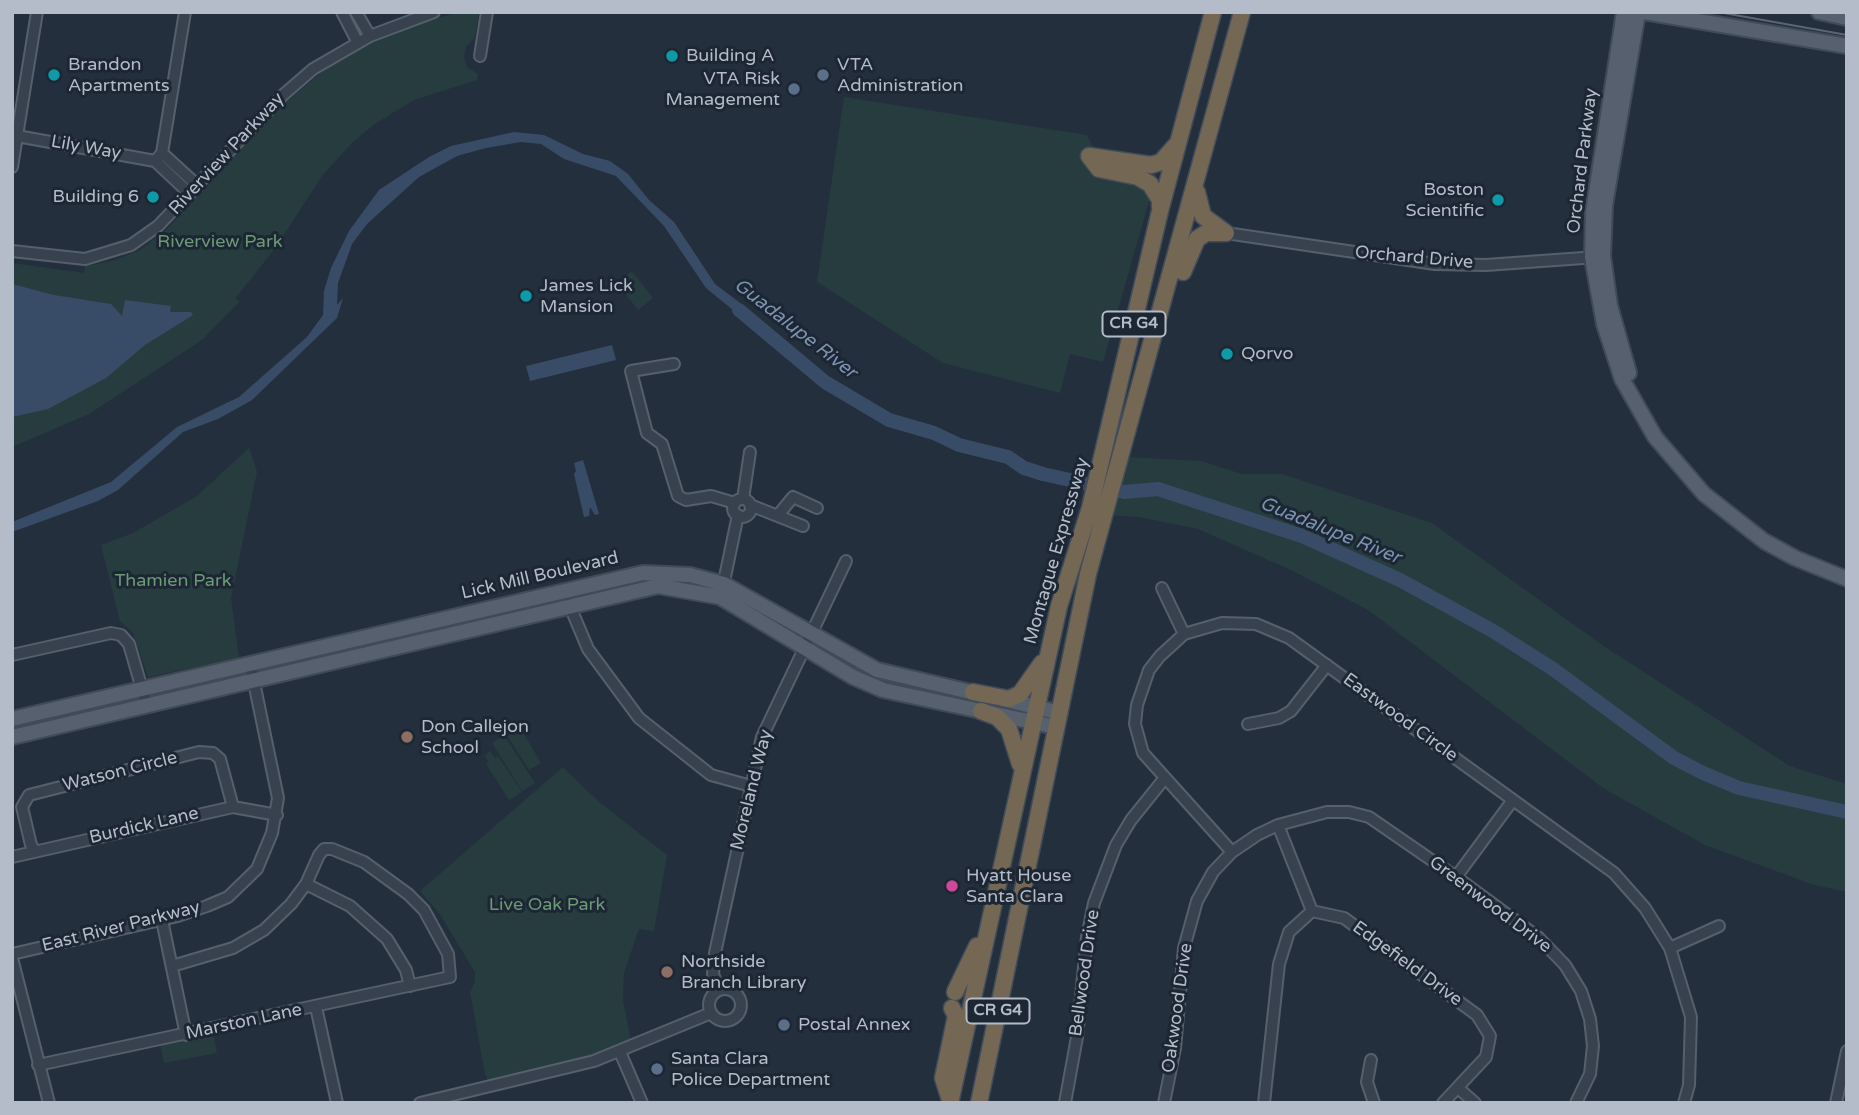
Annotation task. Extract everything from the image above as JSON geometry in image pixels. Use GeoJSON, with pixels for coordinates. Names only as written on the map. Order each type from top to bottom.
{"type":"FeatureCollection","features":[{"type":"Feature","properties":{"kind":"highway","name":"Montague Expressway"},"geometry":{"type":"LineString","coordinates":[[979,1103],[1088,574],[1109,437],[1160,211],[1213,12]]}},
{"type":"Feature","properties":{"kind":"highway","name":"Montague Expressway"},"geometry":{"type":"LineString","coordinates":[[950,1102],[1021,768],[1071,563],[1098,510],[1125,440],[1198,181],[1242,12]]}},
{"type":"Feature","properties":{"kind":"highway"},"geometry":{"type":"LineString","coordinates":[[1160,211],[1160,200],[1150,184],[1139,177],[1099,169],[1089,156],[1151,165],[1161,162],[1177,144]]}},
{"type":"Feature","properties":{"kind":"highway"},"geometry":{"type":"LineString","coordinates":[[1198,181],[1197,200],[1203,216],[1226,233]]}},
{"type":"Feature","properties":{"kind":"highway"},"geometry":{"type":"LineString","coordinates":[[1160,310],[1181,280],[1190,249],[1197,239],[1206,233],[1226,233]]}},
{"type":"Feature","properties":{"kind":"highway"},"geometry":{"type":"LineString","coordinates":[[973,692],[1009,699],[1020,694],[1048,655]]}},
{"type":"Feature","properties":{"kind":"highway"},"geometry":{"type":"LineString","coordinates":[[981,711],[997,717],[1009,729],[1021,768]]}},
{"type":"Feature","properties":{"kind":"highway"},"geometry":{"type":"LineString","coordinates":[[950,1102],[943,1077],[956,1016],[954,1000],[986,928]]}},
{"type":"Feature","properties":{"kind":"main road","name":"Orchard Parkway"},"geometry":{"type":"LineString","coordinates":[[1624,12],[1617,89],[1607,155],[1593,212],[1598,257],[1614,343],[1638,410],[1707,492],[1764,541],[1847,579]]}},
{"type":"Feature","properties":{"kind":"main road","name":"Orchard Parkway"},"geometry":{"type":"LineString","coordinates":[[1617,89],[1638,12]]}},
{"type":"Feature","properties":{"kind":"main road"},"geometry":{"type":"LineString","coordinates":[[1644,12],[1847,46]]}},
{"type":"Feature","properties":{"kind":"main road"},"geometry":{"type":"LineString","coordinates":[[1819,12],[1847,18]]}},
{"type":"Feature","properties":{"kind":"main road","name":"Orchard Parkway"},"geometry":{"type":"LineString","coordinates":[[1829,569],[1847,570]]}},
{"type":"Feature","properties":{"kind":"main road","name":"Lick Mill Boulevard"},"geometry":{"type":"LineString","coordinates":[[12,719],[643,573],[690,575],[877,670],[973,692],[1058,720]]}},
{"type":"Feature","properties":{"kind":"main road","name":"Lick Mill Boulevard"},"geometry":{"type":"LineString","coordinates":[[12,737],[146,703],[649,586],[722,590],[805,648],[883,691],[981,711],[1034,714]]}},
{"type":"Feature","properties":{"kind":"street"},"geometry":{"type":"LineString","coordinates":[[12,167],[37,12]]}},
{"type":"Feature","properties":{"kind":"street"},"geometry":{"type":"LineString","coordinates":[[185,12],[159,157],[194,190]]}},
{"type":"Feature","properties":{"kind":"street"},"geometry":{"type":"LineString","coordinates":[[342,12],[358,43]]}},
{"type":"Feature","properties":{"kind":"street"},"geometry":{"type":"LineString","coordinates":[[356,12],[370,36]]}},
{"type":"Feature","properties":{"kind":"street","name":"Riverview Parkway"},"geometry":{"type":"LineString","coordinates":[[12,251],[85,259],[116,252],[144,237],[194,190],[296,82],[331,56],[370,36],[434,12]]}},
{"type":"Feature","properties":{"kind":"street"},"geometry":{"type":"LineString","coordinates":[[480,56],[487,12]]}},
{"type":"Feature","properties":{"kind":"street","name":"Lily Way"},"geometry":{"type":"LineString","coordinates":[[17,136],[159,157]]}},
{"type":"Feature","properties":{"kind":"street","name":"Orchard Drive"},"geometry":{"type":"LineString","coordinates":[[1226,233],[1435,264],[1486,265],[1598,257]]}},
{"type":"Feature","properties":{"kind":"street"},"geometry":{"type":"LineString","coordinates":[[674,364],[631,371],[647,433],[662,444],[678,496],[685,500],[711,496],[743,502],[779,514],[803,526]]}},
{"type":"Feature","properties":{"kind":"street"},"geometry":{"type":"LineString","coordinates":[[722,590],[738,516],[734,512],[743,502],[750,452]]}},
{"type":"Feature","properties":{"kind":"street"},"geometry":{"type":"LineString","coordinates":[[779,514],[793,497],[817,508]]}},
{"type":"Feature","properties":{"kind":"street","name":"Moreland Way"},"geometry":{"type":"LineString","coordinates":[[719,990],[713,974],[715,953],[762,737],[846,561]]}},
{"type":"Feature","properties":{"kind":"street"},"geometry":{"type":"LineString","coordinates":[[1162,588],[1184,635]]}},
{"type":"Feature","properties":{"kind":"street"},"geometry":{"type":"LineString","coordinates":[[569,604],[588,649],[639,718],[711,775],[751,786]]}},
{"type":"Feature","properties":{"kind":"street","name":"Eastwood Circle"},"geometry":{"type":"LineString","coordinates":[[1232,852],[1143,753],[1135,724],[1137,705],[1149,670],[1160,656],[1184,635],[1222,624],[1256,624],[1289,638],[1614,873],[1645,908],[1670,948],[1691,1017],[1689,1085],[1684,1103]]}},
{"type":"Feature","properties":{"kind":"street"},"geometry":{"type":"LineString","coordinates":[[12,655],[111,633],[121,635],[130,644],[146,703]]}},
{"type":"Feature","properties":{"kind":"street","name":"East River Parkway"},"geometry":{"type":"LineString","coordinates":[[12,956],[162,920],[207,906],[245,883],[257,869],[277,815],[276,784],[250,663]]}},
{"type":"Feature","properties":{"kind":"street"},"geometry":{"type":"LineString","coordinates":[[1248,724],[1279,718],[1291,711],[1327,665]]}},
{"type":"Feature","properties":{"kind":"street","name":"Watson Circle"},"geometry":{"type":"LineString","coordinates":[[35,851],[30,844],[22,807],[29,794],[199,752],[213,753],[220,759],[233,807]]}},
{"type":"Feature","properties":{"kind":"street","name":"Bellwood Drive"},"geometry":{"type":"LineString","coordinates":[[1065,1103],[1094,903],[1116,845],[1131,820],[1164,779]]}},
{"type":"Feature","properties":{"kind":"street"},"geometry":{"type":"LineString","coordinates":[[1456,877],[1513,800]]}},
{"type":"Feature","properties":{"kind":"street","name":"Burdick Lane"},"geometry":{"type":"LineString","coordinates":[[12,857],[233,807],[277,815]]}},
{"type":"Feature","properties":{"kind":"street","name":"Greenwood Drive"},"geometry":{"type":"LineString","coordinates":[[1278,825],[1327,812],[1349,812],[1369,817],[1539,937],[1565,965],[1581,991],[1590,1019],[1593,1046],[1590,1074],[1576,1103]]}},
{"type":"Feature","properties":{"kind":"street"},"geometry":{"type":"LineString","coordinates":[[1264,1103],[1279,964],[1289,932],[1312,911],[1278,825]]}},
{"type":"Feature","properties":{"kind":"street","name":"Oakwood Drive"},"geometry":{"type":"LineString","coordinates":[[1164,1103],[1175,1048],[1184,948],[1197,901],[1232,852],[1278,825]]}},
{"type":"Feature","properties":{"kind":"street","name":"Marston Lane"},"geometry":{"type":"LineString","coordinates":[[38,1065],[450,977],[448,954],[424,911],[408,894],[364,862],[340,850],[324,849],[306,884]]}},
{"type":"Feature","properties":{"kind":"street"},"geometry":{"type":"LineString","coordinates":[[172,966],[249,940],[279,918],[306,884],[350,906],[387,939],[406,970],[410,986]]}},
{"type":"Feature","properties":{"kind":"street","name":"Edgefield Drive"},"geometry":{"type":"LineString","coordinates":[[1312,911],[1344,918],[1477,1015],[1490,1036],[1486,1058],[1458,1088]]}},
{"type":"Feature","properties":{"kind":"street"},"geometry":{"type":"LineString","coordinates":[[162,920],[186,1035]]}},
{"type":"Feature","properties":{"kind":"street"},"geometry":{"type":"LineString","coordinates":[[1670,948],[1719,926]]}},
{"type":"Feature","properties":{"kind":"street"},"geometry":{"type":"LineString","coordinates":[[12,956],[49,1103]]}},
{"type":"Feature","properties":{"kind":"street"},"geometry":{"type":"LineString","coordinates":[[730,989],[736,994],[741,1008],[730,1021],[720,1021],[711,1013],[709,1002],[719,990],[730,989]]}},
{"type":"Feature","properties":{"kind":"street"},"geometry":{"type":"LineString","coordinates":[[316,1007],[337,1103]]}},
{"type":"Feature","properties":{"kind":"street"},"geometry":{"type":"LineString","coordinates":[[420,1103],[547,1075],[620,1052],[711,1013]]}},
{"type":"Feature","properties":{"kind":"street"},"geometry":{"type":"LineString","coordinates":[[1836,1103],[1847,1051]]}},
{"type":"Feature","properties":{"kind":"street"},"geometry":{"type":"LineString","coordinates":[[620,1052],[642,1103]]}},
{"type":"Feature","properties":{"kind":"street"},"geometry":{"type":"LineString","coordinates":[[1371,1060],[1367,1082],[1374,1103]]}},
{"type":"Feature","properties":{"kind":"street"},"geometry":{"type":"LineString","coordinates":[[1443,1103],[1458,1088],[1475,1103]]}},
{"type":"Feature","properties":{"kind":"green space","name":"Riverview Park"},"geometry":{"type":"Polygon","coordinates":[[[461,12],[478,12],[479,15],[475,37],[466,47],[464,57],[467,67],[478,74],[477,80],[414,100],[376,123],[353,142],[322,176],[276,247],[235,299],[240,301],[202,340],[89,414],[12,447],[12,263],[84,273],[85,266],[113,261],[140,250],[166,230],[284,104],[323,71],[377,39],[425,21],[461,12]]]}},
{"type":"Feature","properties":{"kind":"green space"},"geometry":{"type":"Polygon","coordinates":[[[844,97],[1087,135],[1097,154],[1158,170],[1103,362],[1070,354],[1060,393],[943,363],[817,282],[844,97]]]}},
{"type":"Feature","properties":{"kind":"green space"},"geometry":{"type":"Polygon","coordinates":[[[632,271],[653,298],[638,310],[617,283],[632,271]]]}},
{"type":"Feature","properties":{"kind":"green space","name":"Thamien Park"},"geometry":{"type":"Polygon","coordinates":[[[249,448],[257,472],[231,598],[239,658],[148,677],[133,633],[120,621],[101,545],[133,533],[197,496],[249,448]]]}},
{"type":"Feature","properties":{"kind":"green space"},"geometry":{"type":"Polygon","coordinates":[[[1128,457],[1201,461],[1242,474],[1282,474],[1432,523],[1605,647],[1790,766],[1847,784],[1847,892],[1814,885],[1705,845],[1603,788],[1368,610],[1293,571],[1198,529],[1139,517],[1108,515],[1128,457]]]}},
{"type":"Feature","properties":{"kind":"green space"},"geometry":{"type":"Polygon","coordinates":[[[519,726],[541,763],[529,770],[506,734],[519,726]]]}},
{"type":"Feature","properties":{"kind":"green space"},"geometry":{"type":"Polygon","coordinates":[[[504,735],[535,783],[522,791],[492,743],[504,735]]]}},
{"type":"Feature","properties":{"kind":"green space"},"geometry":{"type":"Polygon","coordinates":[[[490,751],[495,758],[498,756],[522,792],[509,800],[486,764],[489,762],[484,756],[490,751]]]}},
{"type":"Feature","properties":{"kind":"green space","name":"Live Oak Park"},"geometry":{"type":"Polygon","coordinates":[[[563,767],[598,801],[667,855],[654,931],[639,929],[624,973],[623,1000],[631,1042],[601,1054],[490,1084],[485,1074],[470,992],[475,982],[475,972],[439,913],[420,891],[563,767]]]}},
{"type":"Feature","properties":{"kind":"green space"},"geometry":{"type":"Polygon","coordinates":[[[213,1033],[217,1053],[164,1063],[160,1044],[213,1033]]]}},
{"type":"Feature","properties":{"kind":"water"},"geometry":{"type":"Polygon","coordinates":[[[514,132],[544,135],[583,154],[610,161],[628,174],[649,200],[674,222],[715,284],[748,309],[754,321],[749,323],[706,288],[664,226],[616,176],[564,159],[541,144],[521,142],[457,156],[419,177],[367,224],[352,244],[338,283],[337,305],[343,298],[337,318],[252,400],[218,419],[183,432],[118,490],[98,501],[12,532],[12,522],[111,482],[177,427],[239,397],[307,337],[323,315],[324,291],[331,268],[349,231],[379,190],[451,146],[514,132]]]}},
{"type":"Feature","properties":{"kind":"water"},"geometry":{"type":"Polygon","coordinates":[[[12,284],[54,295],[111,304],[122,316],[125,300],[171,306],[170,312],[191,312],[193,315],[145,345],[106,378],[48,409],[12,417],[12,284]]]}},
{"type":"Feature","properties":{"kind":"water"},"geometry":{"type":"Polygon","coordinates":[[[612,345],[616,360],[530,381],[526,366],[612,345]]]}},
{"type":"Feature","properties":{"kind":"water"},"geometry":{"type":"Polygon","coordinates":[[[583,460],[599,514],[595,515],[590,507],[589,516],[584,517],[574,474],[574,463],[583,460]]]}},
{"type":"Feature","properties":{"kind":"waterway","name":"Guadalupe River"},"geometry":{"type":"LineString","coordinates":[[739,310],[825,382],[889,420],[934,433],[959,445],[1008,457],[1024,468],[1043,474],[1124,492],[1158,489],[1302,536],[1400,580],[1493,631],[1553,669],[1674,758],[1703,773],[1739,788],[1847,812]]}},
{"type":"Feature","properties":{"kind":"tram line"},"geometry":{"type":"LineString","coordinates":[[1718,12],[1847,35]]}},
{"type":"Feature","properties":{"kind":"place","name":"Building A"},"geometry":{"type":"Point","coordinates":[672,56]}},
{"type":"Feature","properties":{"kind":"place","name":"Brandon Apartments"},"geometry":{"type":"Point","coordinates":[54,75]}},
{"type":"Feature","properties":{"kind":"place","name":"VTA Administration"},"geometry":{"type":"Point","coordinates":[823,75]}},
{"type":"Feature","properties":{"kind":"place","name":"VTA Risk Management"},"geometry":{"type":"Point","coordinates":[794,89]}},
{"type":"Feature","properties":{"kind":"place","name":"Building 6"},"geometry":{"type":"Point","coordinates":[153,197]}},
{"type":"Feature","properties":{"kind":"place","name":"Boston Scientific"},"geometry":{"type":"Point","coordinates":[1498,200]}},
{"type":"Feature","properties":{"kind":"place","name":"James Lick Mansion"},"geometry":{"type":"Point","coordinates":[526,296]}},
{"type":"Feature","properties":{"kind":"place","name":"Qorvo"},"geometry":{"type":"Point","coordinates":[1227,354]}},
{"type":"Feature","properties":{"kind":"place","name":"Don Callejon School"},"geometry":{"type":"Point","coordinates":[407,737]}},
{"type":"Feature","properties":{"kind":"place","name":"Hyatt House Santa Clara"},"geometry":{"type":"Point","coordinates":[952,886]}},
{"type":"Feature","properties":{"kind":"place","name":"Northside Branch Library"},"geometry":{"type":"Point","coordinates":[667,972]}},
{"type":"Feature","properties":{"kind":"place","name":"Postal Annex"},"geometry":{"type":"Point","coordinates":[784,1025]}},
{"type":"Feature","properties":{"kind":"place","name":"Santa Clara Police Department"},"geometry":{"type":"Point","coordinates":[657,1069]}}]}
